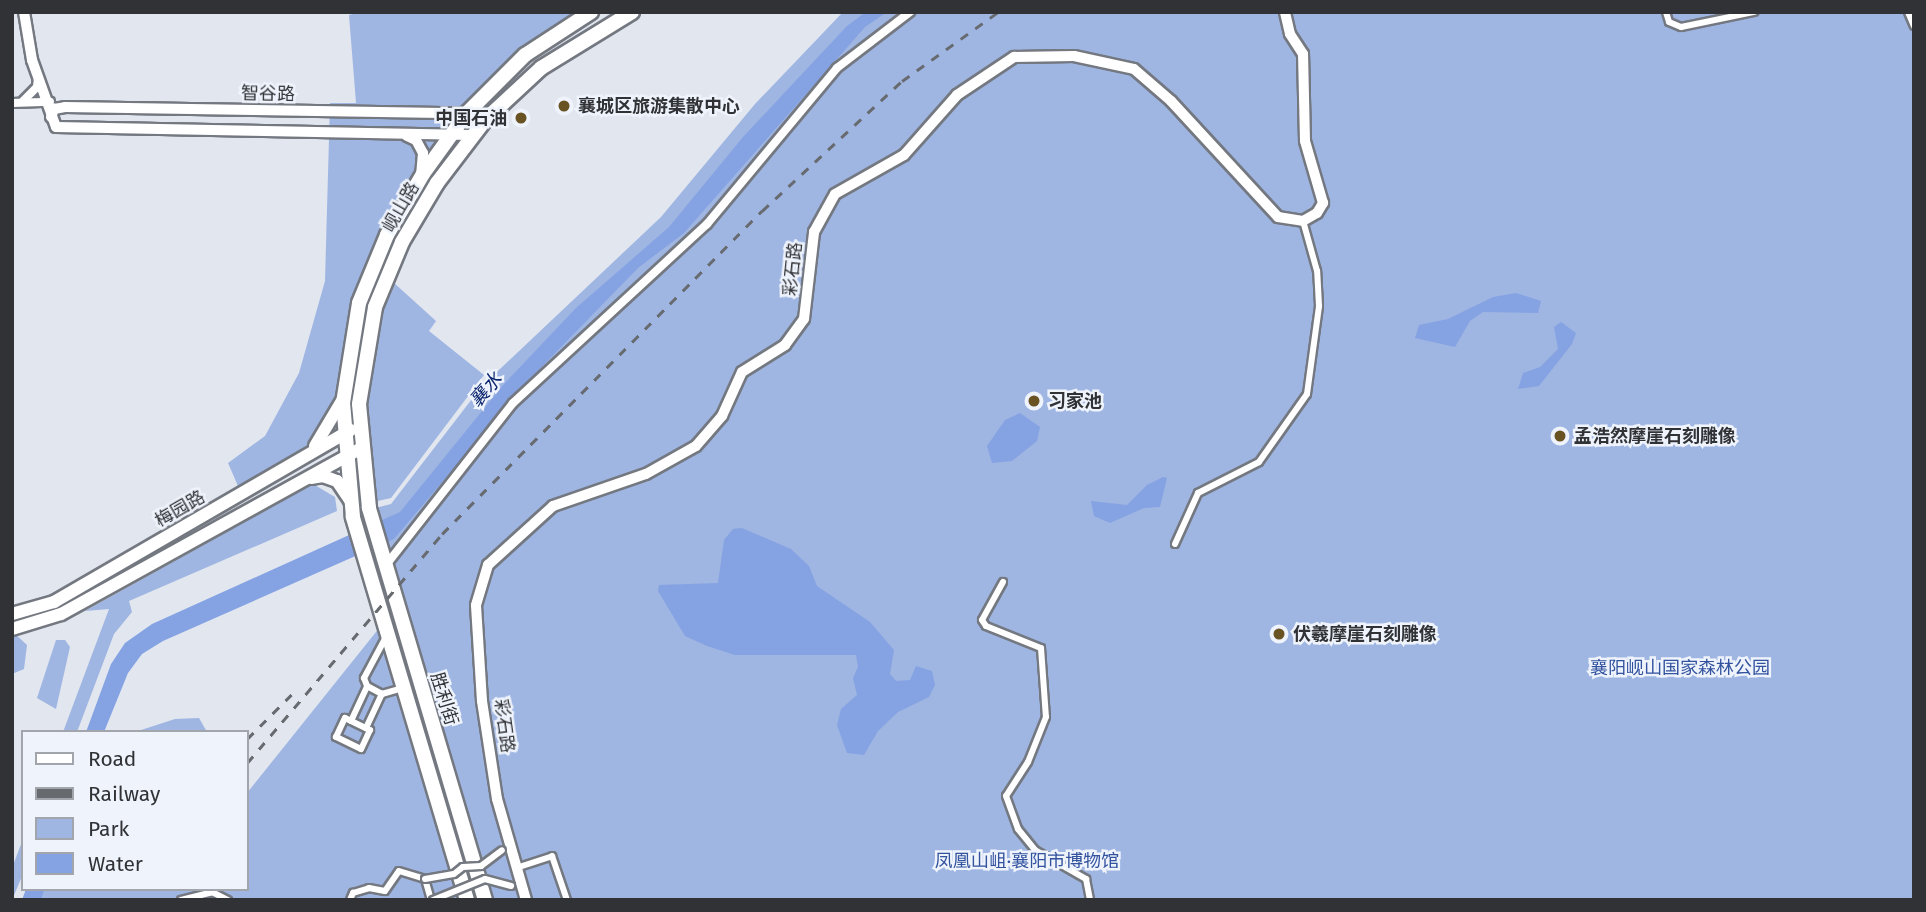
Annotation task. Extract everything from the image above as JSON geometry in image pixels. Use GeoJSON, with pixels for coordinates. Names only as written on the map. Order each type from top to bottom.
{"type":"FeatureCollection","features":[{"type":"Feature","properties":{"kind":"highway","name":"岘山路"},"geometry":{"type":"LineString","coordinates":[[352,510],[344,399],[359,303],[387,235],[420,178],[467,113],[525,55],[591,12]]}},
{"type":"Feature","properties":{"kind":"highway","name":"岘山路"},"geometry":{"type":"LineString","coordinates":[[369,508],[359,404],[375,307],[402,242],[472,135],[490,114],[541,68],[632,12]]}},
{"type":"Feature","properties":{"kind":"highway","name":"胜利街"},"geometry":{"type":"LineString","coordinates":[[369,508],[382,562],[485,900]]}},
{"type":"Feature","properties":{"kind":"highway","name":"胜利街"},"geometry":{"type":"LineString","coordinates":[[352,510],[365,562],[467,900]]}},
{"type":"Feature","properties":{"kind":"main road"},"geometry":{"type":"LineString","coordinates":[[310,453],[344,399]]}},
{"type":"Feature","properties":{"kind":"main road","name":"梅园路"},"geometry":{"type":"LineString","coordinates":[[12,614],[54,602],[361,425]]}},
{"type":"Feature","properties":{"kind":"main road","name":"梅园路"},"geometry":{"type":"LineString","coordinates":[[12,629],[61,614],[363,447]]}},
{"type":"Feature","properties":{"kind":"main road"},"geometry":{"type":"LineString","coordinates":[[300,481],[323,476],[337,481],[352,510]]}},
{"type":"Feature","properties":{"kind":"street"},"geometry":{"type":"LineString","coordinates":[[24,12],[38,75],[50,102],[51,117]]}},
{"type":"Feature","properties":{"kind":"street"},"geometry":{"type":"LineString","coordinates":[[382,562],[513,403],[707,224],[837,68],[909,12]]}},
{"type":"Feature","properties":{"kind":"street"},"geometry":{"type":"LineString","coordinates":[[1175,544],[1198,493],[1259,462],[1307,394],[1319,306],[1317,271],[1303,221],[1323,203],[1305,141],[1303,54],[1290,34],[1285,12]]}},
{"type":"Feature","properties":{"kind":"street"},"geometry":{"type":"LineString","coordinates":[[1666,12],[1669,22],[1681,27],[1754,12]]}},
{"type":"Feature","properties":{"kind":"street"},"geometry":{"type":"LineString","coordinates":[[1908,12],[1914,26]]}},
{"type":"Feature","properties":{"kind":"street","name":"彩石路"},"geometry":{"type":"LineString","coordinates":[[526,900],[497,799],[481,701],[476,605],[488,565],[553,506],[646,474],[696,446],[722,416],[741,372],[785,345],[804,319],[814,232],[835,194],[904,155],[957,95],[1014,57],[1074,56],[1134,69],[1171,101],[1262,204],[1278,217],[1303,221]]}},
{"type":"Feature","properties":{"kind":"street"},"geometry":{"type":"LineString","coordinates":[[16,103],[30,97],[38,75]]}},
{"type":"Feature","properties":{"kind":"street"},"geometry":{"type":"LineString","coordinates":[[450,113],[500,79]]}},
{"type":"Feature","properties":{"kind":"street"},"geometry":{"type":"LineString","coordinates":[[16,103],[50,102]]}},
{"type":"Feature","properties":{"kind":"street","name":"智谷路"},"geometry":{"type":"LineString","coordinates":[[472,135],[66,129],[56,127],[51,117],[54,109],[65,107],[490,114]]}},
{"type":"Feature","properties":{"kind":"street"},"geometry":{"type":"LineString","coordinates":[[401,133],[416,140],[423,153],[420,178]]}},
{"type":"Feature","properties":{"kind":"street"},"geometry":{"type":"LineString","coordinates":[[1003,582],[982,620],[986,626],[1041,648],[1046,717],[1028,762],[1006,796],[1018,829],[1035,850],[1086,879],[1090,900]]}},
{"type":"Feature","properties":{"kind":"street"},"geometry":{"type":"LineString","coordinates":[[387,634],[364,678],[367,686],[382,694],[403,688]]}},
{"type":"Feature","properties":{"kind":"street"},"geometry":{"type":"LineString","coordinates":[[351,721],[367,686]]}},
{"type":"Feature","properties":{"kind":"street"},"geometry":{"type":"LineString","coordinates":[[366,728],[382,694]]}},
{"type":"Feature","properties":{"kind":"street"},"geometry":{"type":"LineString","coordinates":[[358,704],[374,711]]}},
{"type":"Feature","properties":{"kind":"street"},"geometry":{"type":"LineString","coordinates":[[345,718],[351,721],[370,730],[361,749],[336,737],[345,718]]}},
{"type":"Feature","properties":{"kind":"street"},"geometry":{"type":"LineString","coordinates":[[349,900],[352,893],[369,888],[385,891],[399,871],[425,879],[454,874],[463,866],[481,866],[507,849],[516,867],[517,885],[485,879],[432,900],[425,879]]}},
{"type":"Feature","properties":{"kind":"street"},"geometry":{"type":"LineString","coordinates":[[516,867],[552,856],[567,900]]}},
{"type":"Feature","properties":{"kind":"street"},"geometry":{"type":"LineString","coordinates":[[481,866],[485,879]]}},
{"type":"Feature","properties":{"kind":"street"},"geometry":{"type":"LineString","coordinates":[[181,900],[212,892],[228,900]]}},
{"type":"Feature","properties":{"kind":"green space"},"geometry":{"type":"Polygon","coordinates":[[[361,12],[579,12],[518,50],[430,151],[377,236],[354,298],[334,435],[238,486],[228,463],[265,436],[299,373],[325,281],[330,103],[356,103],[349,15],[361,12]]]}},
{"type":"Feature","properties":{"kind":"green space"},"geometry":{"type":"Polygon","coordinates":[[[843,12],[1914,12],[1914,900],[485,900],[483,892],[467,900],[41,900],[44,891],[248,891],[248,792],[384,622],[457,863],[472,858],[400,601],[377,625],[345,516],[391,504],[482,386],[661,217],[755,104],[843,12]]]}},
{"type":"Feature","properties":{"kind":"green space"},"geometry":{"type":"Polygon","coordinates":[[[393,282],[436,321],[429,331],[484,375],[391,498],[373,502],[363,402],[381,307],[393,282]]]}},
{"type":"Feature","properties":{"kind":"green space"},"geometry":{"type":"Polygon","coordinates":[[[313,484],[335,497],[337,511],[129,601],[132,612],[114,634],[78,730],[64,730],[109,609],[85,611],[313,484]]]}},
{"type":"Feature","properties":{"kind":"green space"},"geometry":{"type":"Polygon","coordinates":[[[14,633],[27,645],[24,669],[12,674],[14,633]]]}},
{"type":"Feature","properties":{"kind":"green space"},"geometry":{"type":"Polygon","coordinates":[[[56,640],[65,640],[70,647],[56,709],[37,698],[56,640]]]}},
{"type":"Feature","properties":{"kind":"green space"},"geometry":{"type":"Polygon","coordinates":[[[199,718],[206,730],[141,730],[175,719],[199,718]]]}},
{"type":"Feature","properties":{"kind":"green space"},"geometry":{"type":"Polygon","coordinates":[[[21,844],[21,879],[12,900],[12,868],[21,844]]]}},
{"type":"Feature","properties":{"kind":"water","name":"襄水"},"geometry":{"type":"Polygon","coordinates":[[[866,12],[887,12],[865,27],[684,233],[638,268],[525,384],[394,539],[163,641],[142,654],[128,673],[105,730],[87,730],[111,664],[125,643],[152,624],[400,512],[504,384],[576,308],[669,227],[743,137],[847,26],[866,12]]]}},
{"type":"Feature","properties":{"kind":"water"},"geometry":{"type":"Polygon","coordinates":[[[1516,293],[1541,301],[1538,313],[1483,312],[1470,321],[1455,347],[1415,338],[1419,325],[1448,319],[1493,297],[1516,293]]]}},
{"type":"Feature","properties":{"kind":"water"},"geometry":{"type":"Polygon","coordinates":[[[1561,322],[1576,333],[1572,344],[1539,386],[1518,389],[1523,373],[1540,367],[1558,349],[1554,327],[1561,322]]]}},
{"type":"Feature","properties":{"kind":"water"},"geometry":{"type":"Polygon","coordinates":[[[1020,413],[1040,427],[1037,441],[1012,461],[992,463],[987,446],[1005,420],[1020,413]]]}},
{"type":"Feature","properties":{"kind":"water"},"geometry":{"type":"Polygon","coordinates":[[[1163,477],[1167,478],[1160,507],[1144,508],[1110,523],[1094,516],[1091,501],[1127,505],[1147,485],[1163,477]]]}},
{"type":"Feature","properties":{"kind":"water"},"geometry":{"type":"Polygon","coordinates":[[[742,528],[791,549],[809,566],[817,586],[870,622],[894,650],[890,674],[896,681],[910,680],[916,666],[932,671],[935,685],[929,697],[898,712],[878,731],[864,755],[847,753],[837,725],[841,709],[857,695],[853,678],[858,667],[856,655],[735,655],[707,646],[685,636],[658,591],[659,585],[718,583],[724,540],[733,529],[742,528]]]}},
{"type":"Feature","properties":{"kind":"water"},"geometry":{"type":"Polygon","coordinates":[[[25,891],[44,891],[41,900],[22,900],[25,891]]]}},
{"type":"Feature","properties":{"kind":"railway"},"geometry":{"type":"LineString","coordinates":[[248,762],[442,534],[762,211],[902,81],[998,12]]}},
{"type":"Feature","properties":{"kind":"railway"},"geometry":{"type":"LineString","coordinates":[[248,738],[296,690]]}},
{"type":"Feature","properties":{"kind":"place","name":"襄城区旅游集散中心"},"geometry":{"type":"Point","coordinates":[564,106]}},
{"type":"Feature","properties":{"kind":"place","name":"中国石油"},"geometry":{"type":"Point","coordinates":[521,118]}},
{"type":"Feature","properties":{"kind":"place","name":"习家池"},"geometry":{"type":"Point","coordinates":[1034,401]}},
{"type":"Feature","properties":{"kind":"place","name":"孟浩然摩崖石刻雕像"},"geometry":{"type":"Point","coordinates":[1560,436]}},
{"type":"Feature","properties":{"kind":"place","name":"伏羲摩崖石刻雕像"},"geometry":{"type":"Point","coordinates":[1279,634]}},
{"type":"Feature","properties":{"kind":"park label","name":"襄阳岘山国家森林公园"},"geometry":{"type":"Point","coordinates":[1680,668]}},
{"type":"Feature","properties":{"kind":"park label","name":"凤凰山岨·襄阳市博物馆"},"geometry":{"type":"Point","coordinates":[1027,861]}}]}
